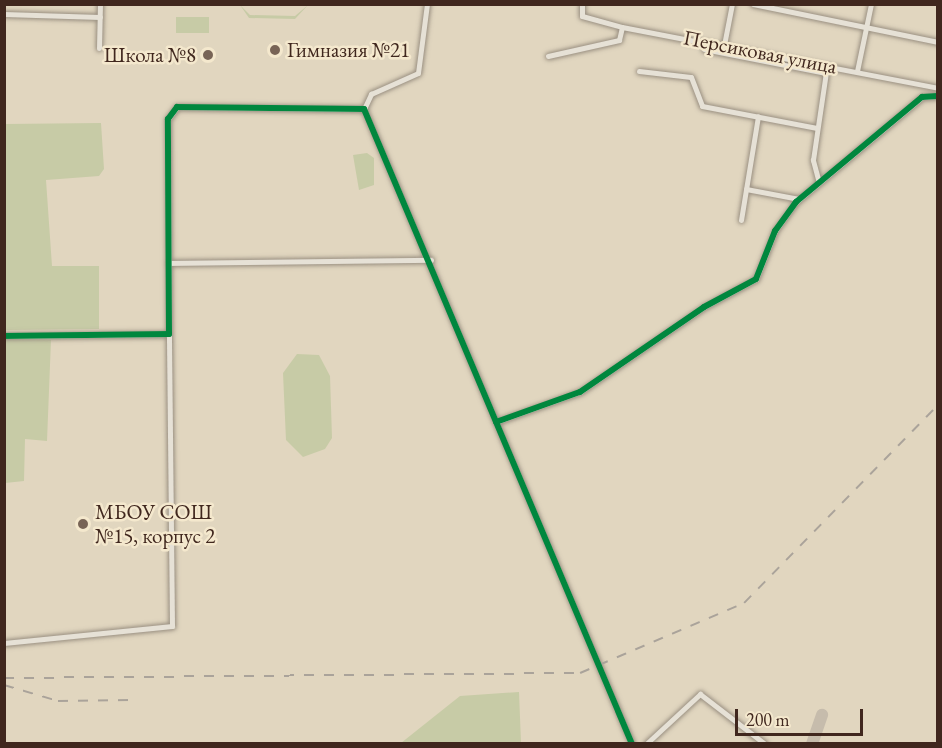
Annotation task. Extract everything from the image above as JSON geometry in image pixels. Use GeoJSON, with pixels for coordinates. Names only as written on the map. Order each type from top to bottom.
{"type":"FeatureCollection","features":[{"type":"Feature","properties":{"kind":"street"},"geometry":{"type":"LineString","coordinates":[[99,48],[100,4]]}},
{"type":"Feature","properties":{"kind":"street"},"geometry":{"type":"LineString","coordinates":[[427,4],[418,73],[371,94],[364,109],[431,260],[496,422],[632,744]]}},
{"type":"Feature","properties":{"kind":"street","name":"Персиковая улица"},"geometry":{"type":"LineString","coordinates":[[582,4],[582,16],[622,27],[938,88]]}},
{"type":"Feature","properties":{"kind":"street"},"geometry":{"type":"LineString","coordinates":[[724,45],[732,4]]}},
{"type":"Feature","properties":{"kind":"street"},"geometry":{"type":"LineString","coordinates":[[753,4],[938,42]]}},
{"type":"Feature","properties":{"kind":"street"},"geometry":{"type":"LineString","coordinates":[[857,71],[871,4]]}},
{"type":"Feature","properties":{"kind":"street"},"geometry":{"type":"LineString","coordinates":[[4,14],[100,17]]}},
{"type":"Feature","properties":{"kind":"street"},"geometry":{"type":"LineString","coordinates":[[548,57],[619,40],[622,27]]}},
{"type":"Feature","properties":{"kind":"street"},"geometry":{"type":"LineString","coordinates":[[704,48],[825,73]]}},
{"type":"Feature","properties":{"kind":"street"},"geometry":{"type":"LineString","coordinates":[[818,179],[813,160],[827,65]]}},
{"type":"Feature","properties":{"kind":"street"},"geometry":{"type":"LineString","coordinates":[[639,70],[691,77],[702,106],[817,128]]}},
{"type":"Feature","properties":{"kind":"street"},"geometry":{"type":"LineString","coordinates":[[496,422],[580,392],[704,307],[756,279],[775,231],[799,199],[818,179],[922,97],[938,96]]}},
{"type":"Feature","properties":{"kind":"street"},"geometry":{"type":"LineString","coordinates":[[4,643],[172,626],[168,119],[177,107],[364,109]]}},
{"type":"Feature","properties":{"kind":"street"},"geometry":{"type":"LineString","coordinates":[[741,220],[758,116]]}},
{"type":"Feature","properties":{"kind":"street"},"geometry":{"type":"LineString","coordinates":[[746,189],[799,199]]}},
{"type":"Feature","properties":{"kind":"street"},"geometry":{"type":"LineString","coordinates":[[168,263],[431,260]]}},
{"type":"Feature","properties":{"kind":"street"},"geometry":{"type":"LineString","coordinates":[[4,336],[169,334]]}},
{"type":"Feature","properties":{"kind":"street"},"geometry":{"type":"LineString","coordinates":[[646,744],[700,694],[765,744]]}},
{"type":"Feature","properties":{"kind":"green space"},"geometry":{"type":"Polygon","coordinates":[[[240,5],[250,15],[295,16],[308,5],[295,19],[249,18],[240,5]]]}},
{"type":"Feature","properties":{"kind":"green space"},"geometry":{"type":"Polygon","coordinates":[[[176,17],[209,17],[209,33],[176,33],[176,17]]]}},
{"type":"Feature","properties":{"kind":"green space"},"geometry":{"type":"Polygon","coordinates":[[[101,123],[104,169],[99,176],[46,180],[52,266],[99,266],[99,329],[5,330],[5,124],[101,123]]]}},
{"type":"Feature","properties":{"kind":"green space"},"geometry":{"type":"Polygon","coordinates":[[[367,153],[374,158],[374,185],[359,190],[353,155],[367,153]]]}},
{"type":"Feature","properties":{"kind":"green space"},"geometry":{"type":"Polygon","coordinates":[[[5,339],[51,340],[47,441],[25,439],[24,481],[5,483],[5,339]]]}},
{"type":"Feature","properties":{"kind":"green space"},"geometry":{"type":"Polygon","coordinates":[[[297,354],[319,355],[330,376],[332,438],[325,449],[303,457],[286,440],[283,373],[297,354]]]}},
{"type":"Feature","properties":{"kind":"green space"},"geometry":{"type":"Polygon","coordinates":[[[519,692],[521,743],[401,743],[460,696],[519,692]]]}},
{"type":"Feature","properties":{"kind":"taxiway"},"geometry":{"type":"LineString","coordinates":[[812,744],[822,715]]}},
{"type":"Feature","properties":{"kind":"railway"},"geometry":{"type":"LineString","coordinates":[[4,678],[580,673],[744,603],[938,405]]}},
{"type":"Feature","properties":{"kind":"railway"},"geometry":{"type":"LineString","coordinates":[[4,685],[58,701],[131,700]]}},
{"type":"Feature","properties":{"kind":"cycle path"},"geometry":{"type":"LineString","coordinates":[[496,422],[580,392],[704,307],[756,279],[775,231],[796,202],[922,97],[938,96]]}},
{"type":"Feature","properties":{"kind":"cycle path"},"geometry":{"type":"LineString","coordinates":[[4,336],[169,334],[168,119],[177,107],[364,109],[632,744]]}},
{"type":"Feature","properties":{"kind":"place","name":"Гимназия №21"},"geometry":{"type":"Point","coordinates":[275,50]}},
{"type":"Feature","properties":{"kind":"place","name":"Школа №8"},"geometry":{"type":"Point","coordinates":[208,55]}},
{"type":"Feature","properties":{"kind":"place","name":"МБОУ СОШ №15, корпус 2"},"geometry":{"type":"Point","coordinates":[83,524]}}]}
